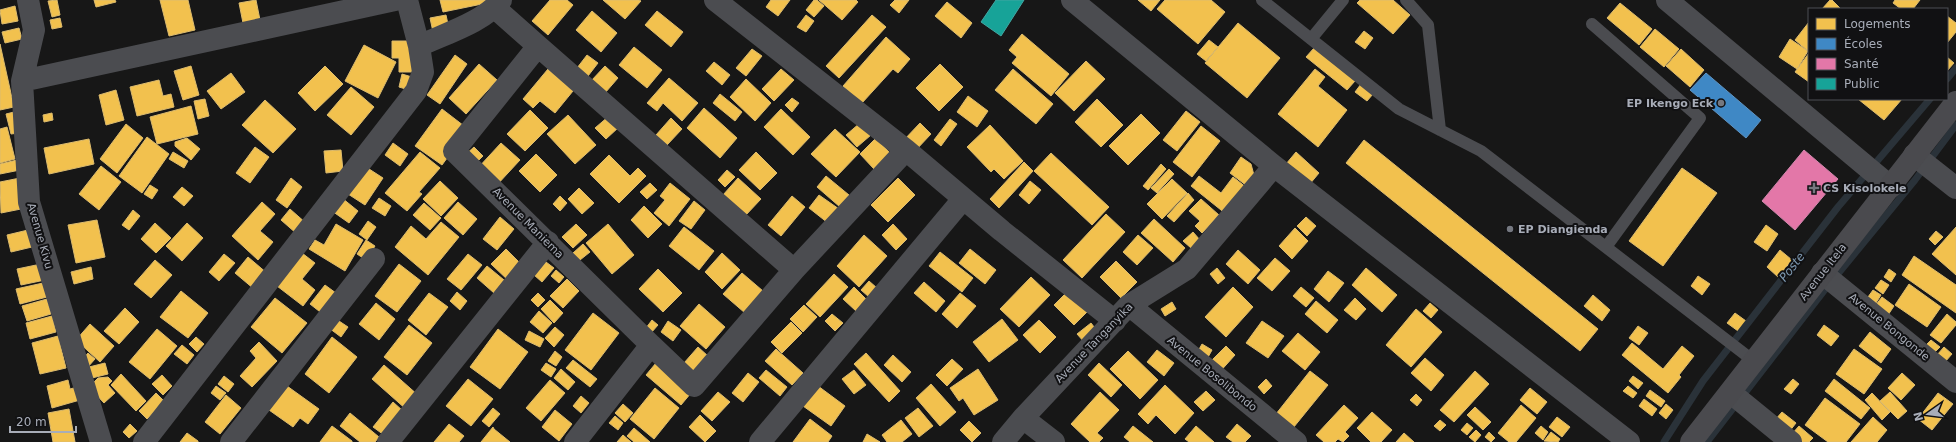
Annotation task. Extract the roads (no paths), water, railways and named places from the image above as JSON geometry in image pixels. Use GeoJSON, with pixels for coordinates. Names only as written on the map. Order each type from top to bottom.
{"type":"FeatureCollection","features":[{"type":"Feature","properties":{"kind":"street","name":"Avenue Kivu"},"geometry":{"type":"LineString","coordinates":[[28,0],[34,30],[22,82],[29,202],[102,442]]}},
{"type":"Feature","properties":{"kind":"street"},"geometry":{"type":"LineString","coordinates":[[22,82],[395,0]]}},
{"type":"Feature","properties":{"kind":"street"},"geometry":{"type":"LineString","coordinates":[[144,442],[416,91],[423,72],[419,46],[407,0]]}},
{"type":"Feature","properties":{"kind":"street","name":"Avenue Bosolibondo"},"geometry":{"type":"LineString","coordinates":[[715,0],[906,150],[963,199],[1122,313],[1296,442]]}},
{"type":"Feature","properties":{"kind":"street"},"geometry":{"type":"LineString","coordinates":[[1072,0],[1274,166],[1629,442]]}},
{"type":"Feature","properties":{"kind":"street"},"geometry":{"type":"LineString","coordinates":[[1667,0],[1891,187]]}},
{"type":"Feature","properties":{"kind":"street"},"geometry":{"type":"LineString","coordinates":[[419,46],[479,18],[498,4],[538,46],[794,270],[906,150]]}},
{"type":"Feature","properties":{"kind":"street","name":"Avenue Maniema"},"geometry":{"type":"LineString","coordinates":[[538,46],[454,150],[694,386],[794,270]]}},
{"type":"Feature","properties":{"kind":"street","name":"Avenue Itela"},"geometry":{"type":"LineString","coordinates":[[1692,442],[1956,102]]}},
{"type":"Feature","properties":{"kind":"street"},"geometry":{"type":"LineString","coordinates":[[1914,155],[1956,188]]}},
{"type":"Feature","properties":{"kind":"street","name":"Avenue Tanganyika"},"geometry":{"type":"LineString","coordinates":[[1003,442],[1023,418],[1122,313],[1187,269],[1274,166]]}},
{"type":"Feature","properties":{"kind":"street"},"geometry":{"type":"LineString","coordinates":[[760,442],[963,199]]}},
{"type":"Feature","properties":{"kind":"street"},"geometry":{"type":"LineString","coordinates":[[388,442],[548,242]]}},
{"type":"Feature","properties":{"kind":"street"},"geometry":{"type":"LineString","coordinates":[[231,442],[374,259]]}},
{"type":"Feature","properties":{"kind":"street","name":"Avenue Bongonde"},"geometry":{"type":"LineString","coordinates":[[1822,273],[1956,382]]}},
{"type":"Feature","properties":{"kind":"street"},"geometry":{"type":"LineString","coordinates":[[575,442],[651,345]]}},
{"type":"Feature","properties":{"kind":"street"},"geometry":{"type":"LineString","coordinates":[[1731,393],[1791,442]]}},
{"type":"Feature","properties":{"kind":"street"},"geometry":{"type":"LineString","coordinates":[[1023,418],[1054,442]]}},
{"type":"Feature","properties":{"kind":"lane"},"geometry":{"type":"LineString","coordinates":[[1262,0],[1399,109],[1481,151],[1755,362]]}},
{"type":"Feature","properties":{"kind":"lane"},"geometry":{"type":"LineString","coordinates":[[1311,39],[1343,0]]}},
{"type":"Feature","properties":{"kind":"lane"},"geometry":{"type":"LineString","coordinates":[[1406,0],[1428,25],[1440,130]]}},
{"type":"Feature","properties":{"kind":"lane"},"geometry":{"type":"LineString","coordinates":[[1592,24],[1700,118],[1606,247]]}},
{"type":"Feature","properties":{"kind":"waterway","name":"Poste"},"geometry":{"type":"LineString","coordinates":[[1948,78],[1956,68]]}},
{"type":"Feature","properties":{"kind":"waterway","name":"Poste"},"geometry":{"type":"LineString","coordinates":[[1664,442],[1703,381],[1838,207],[1929,100]]}},
{"type":"Feature","properties":{"kind":"waterway"},"geometry":{"type":"LineString","coordinates":[[1707,442],[1823,292],[1915,180],[1956,125]]}},
{"type":"Feature","properties":{"kind":"place","name":"EP Ikengo Eck"},"geometry":{"type":"Point","coordinates":[1721,103]}},
{"type":"Feature","properties":{"kind":"place","name":"CS Kisolokele"},"geometry":{"type":"Point","coordinates":[1814,188]}},
{"type":"Feature","properties":{"kind":"place","name":"EP Diangienda"},"geometry":{"type":"Point","coordinates":[1510,229]}}]}
